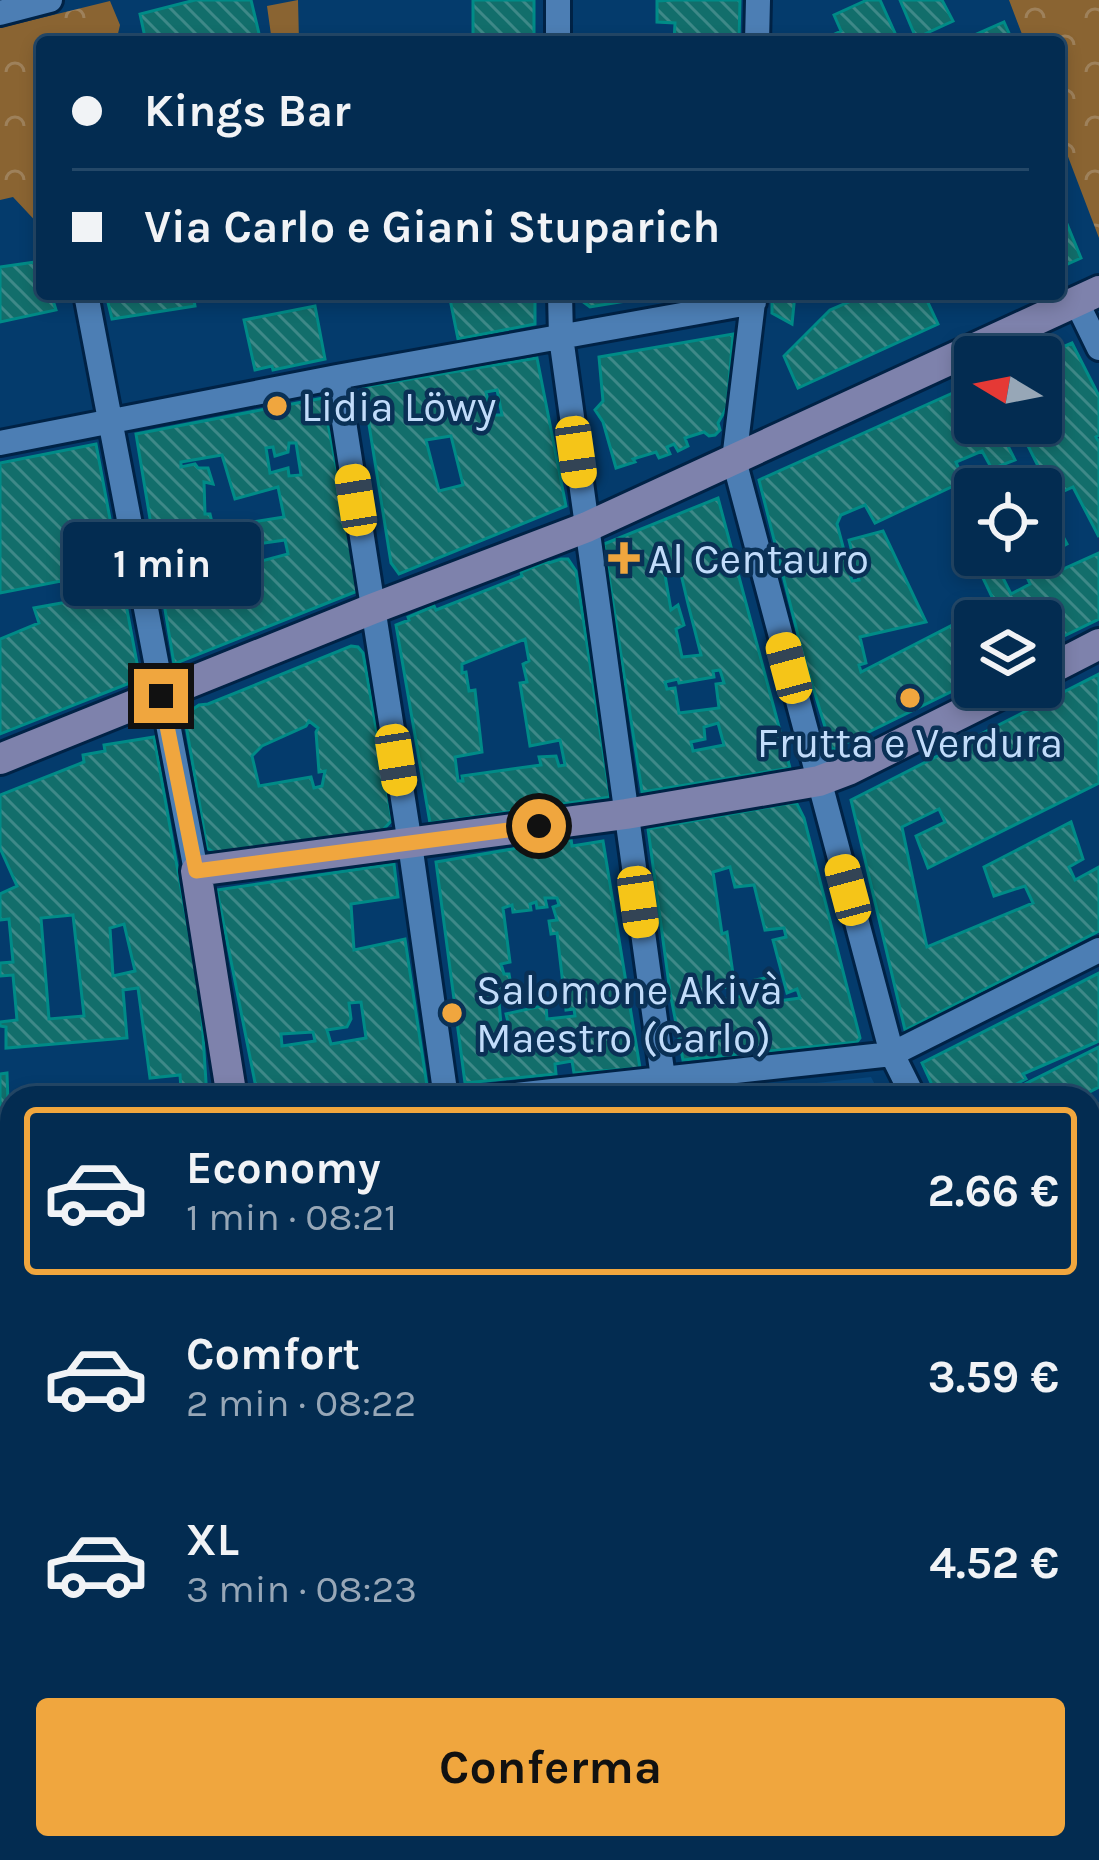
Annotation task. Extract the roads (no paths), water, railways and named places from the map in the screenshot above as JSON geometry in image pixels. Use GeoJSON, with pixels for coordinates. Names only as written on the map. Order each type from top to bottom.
{"type":"FeatureCollection","features":[{"type":"Feature","properties":{"kind":"main road"},"geometry":{"type":"LineString","coordinates":[[0,759],[587,527],[1088,297]]}},
{"type":"Feature","properties":{"kind":"main road"},"geometry":{"type":"LineString","coordinates":[[1062,663],[1099,644]]}},
{"type":"Feature","properties":{"kind":"main road"},"geometry":{"type":"LineString","coordinates":[[230,1086],[196,871],[626,814],[819,781],[972,708]]}},
{"type":"Feature","properties":{"kind":"street"},"geometry":{"type":"LineString","coordinates":[[0,13],[50,0]]}},
{"type":"Feature","properties":{"kind":"street"},"geometry":{"type":"LineString","coordinates":[[558,0],[558,36]]}},
{"type":"Feature","properties":{"kind":"street"},"geometry":{"type":"LineString","coordinates":[[757,36],[758,0]]}},
{"type":"Feature","properties":{"kind":"street"},"geometry":{"type":"LineString","coordinates":[[1088,297],[1099,348]]}},
{"type":"Feature","properties":{"kind":"street"},"geometry":{"type":"LineString","coordinates":[[87,300],[196,871]]}},
{"type":"Feature","properties":{"kind":"street"},"geometry":{"type":"LineString","coordinates":[[560,300],[561,337],[663,1078]]}},
{"type":"Feature","properties":{"kind":"street"},"geometry":{"type":"LineString","coordinates":[[0,443],[744,300]]}},
{"type":"Feature","properties":{"kind":"street"},"geometry":{"type":"LineString","coordinates":[[754,300],[734,460],[892,1054],[908,1086]]}},
{"type":"Feature","properties":{"kind":"street"},"geometry":{"type":"LineString","coordinates":[[337,377],[444,1086]]}},
{"type":"Feature","properties":{"kind":"street"},"geometry":{"type":"LineString","coordinates":[[593,1086],[892,1054],[1099,950]]}},
{"type":"Feature","properties":{"kind":"place","name":"Lidia Löwy"},"geometry":{"type":"Point","coordinates":[277,406]}},
{"type":"Feature","properties":{"kind":"place","name":"Al Centauro"},"geometry":{"type":"Point","coordinates":[624,558]}},
{"type":"Feature","properties":{"kind":"place","name":"Frutta e Verdura"},"geometry":{"type":"Point","coordinates":[910,698]}},
{"type":"Feature","properties":{"kind":"place","name":"Salomone Akivà Maestro (Carlo)"},"geometry":{"type":"Point","coordinates":[452,1013]}}]}
